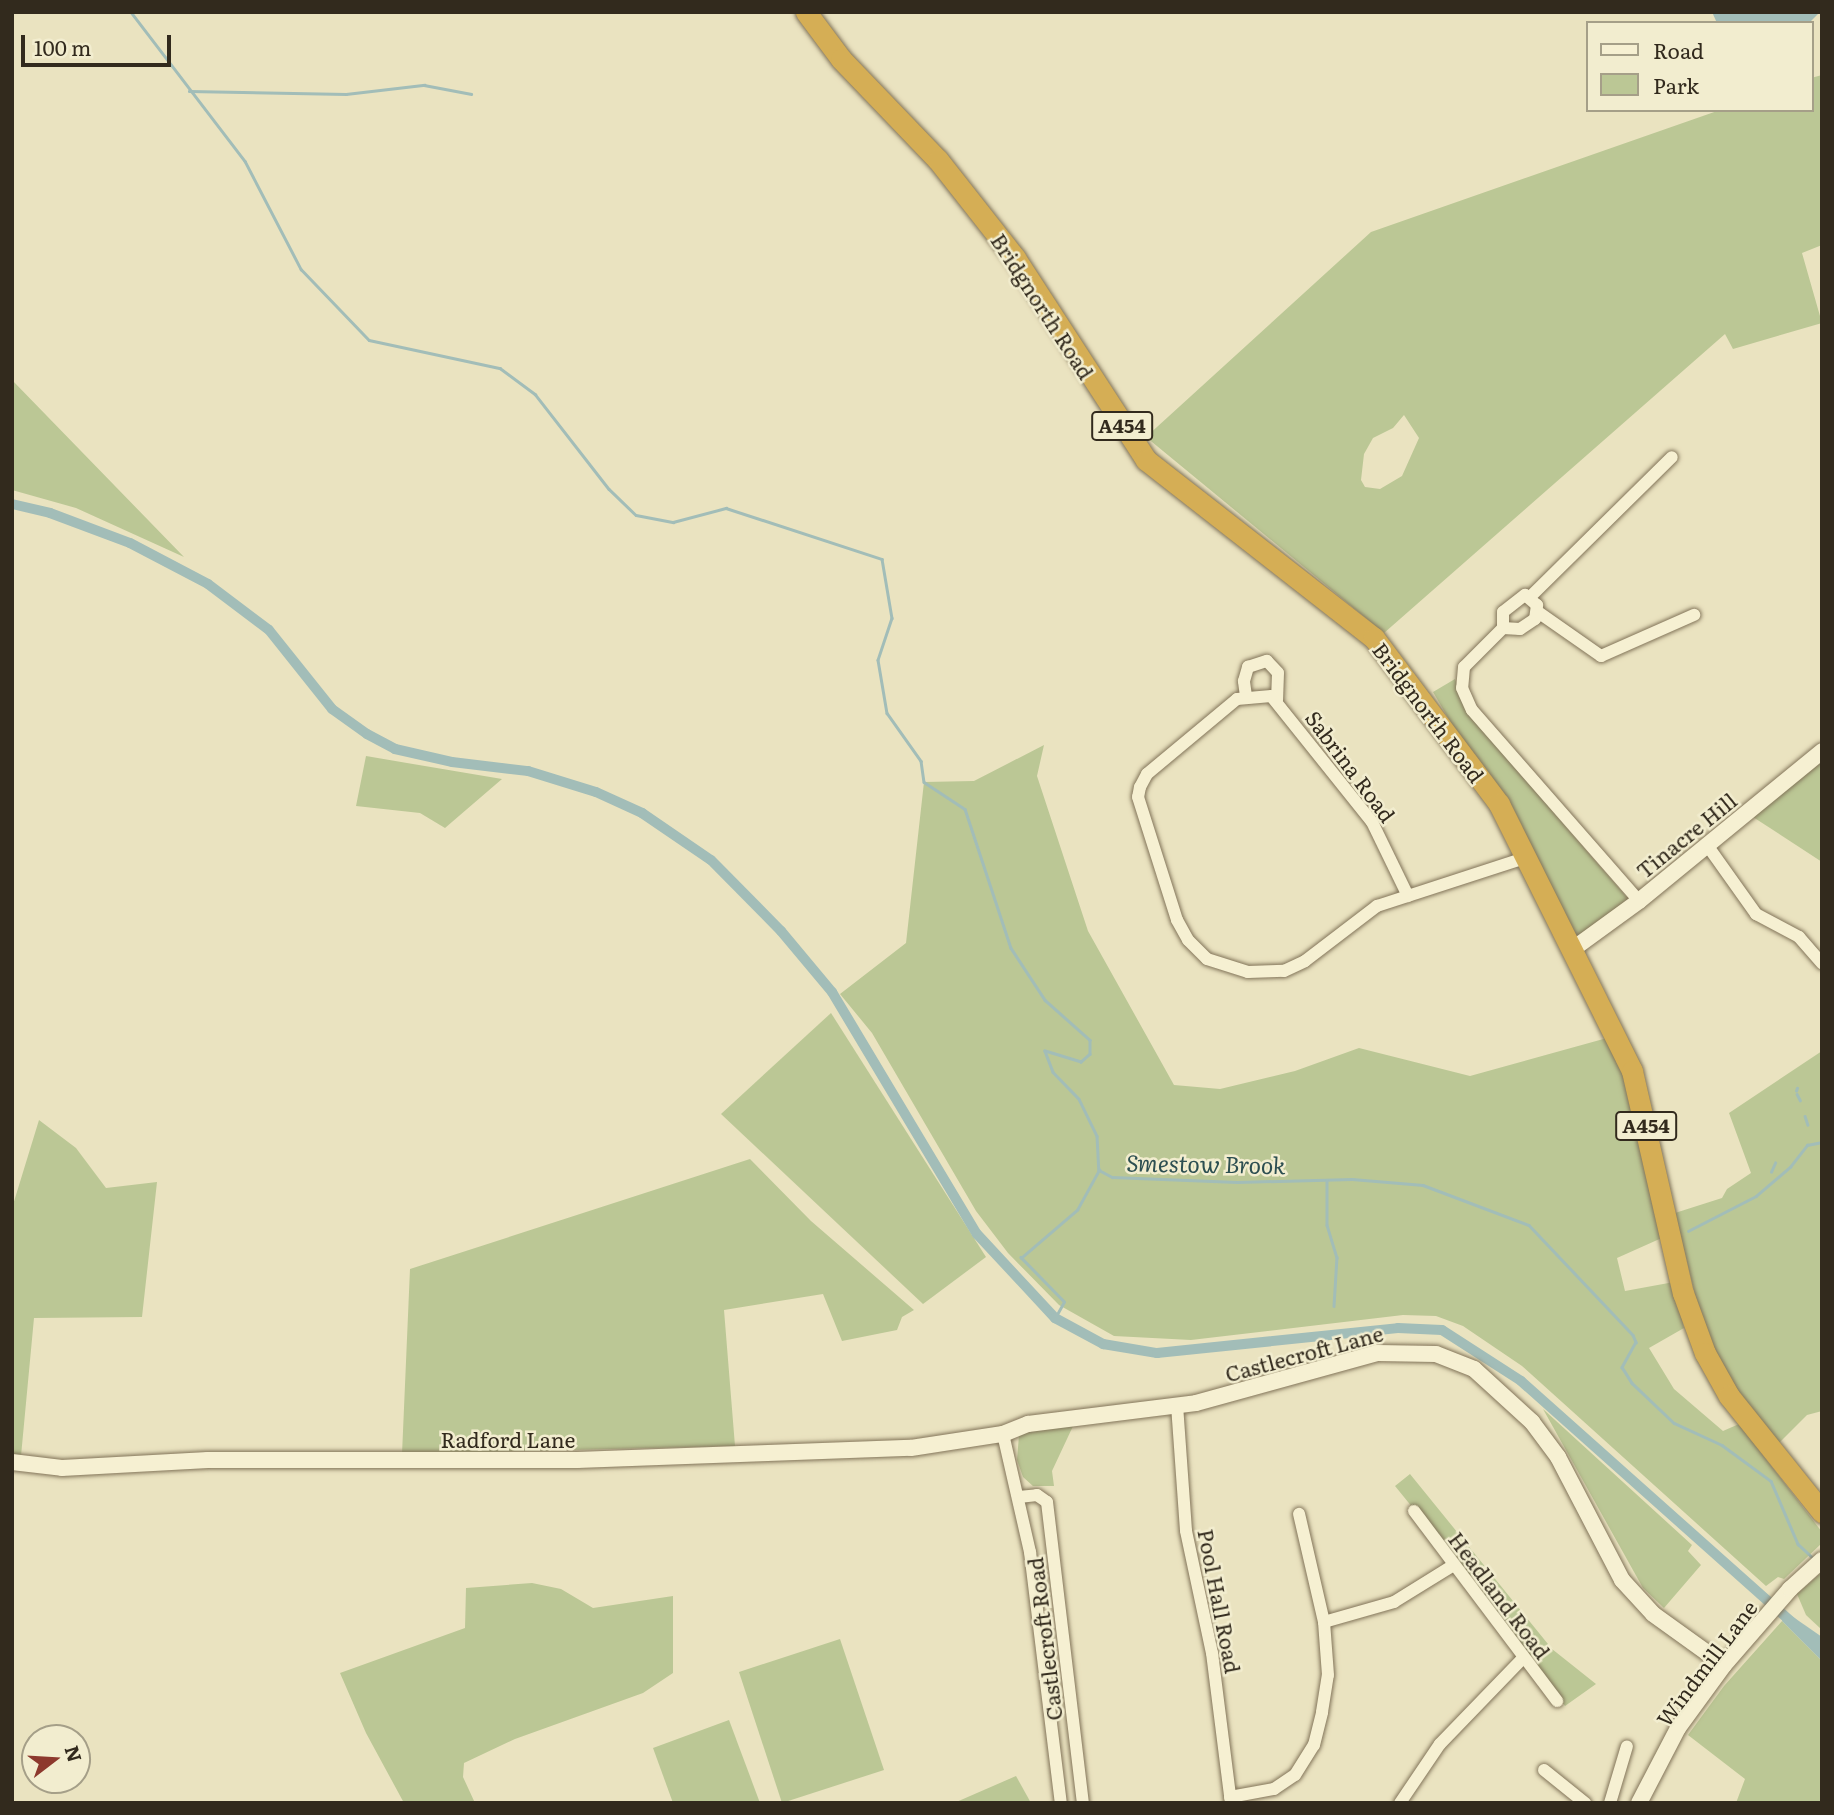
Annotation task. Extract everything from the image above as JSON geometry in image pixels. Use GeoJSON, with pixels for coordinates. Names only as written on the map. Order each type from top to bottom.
{"type":"FeatureCollection","features":[{"type":"Feature","properties":{"kind":"highway","name":"Bridgnorth Road"},"geometry":{"type":"LineString","coordinates":[[806,12],[841,59],[938,160],[1015,258],[1146,460],[1374,638],[1499,804],[1528,857],[1632,1071],[1695,1331],[1729,1396],[1822,1512]]}},
{"type":"Feature","properties":{"kind":"street"},"geometry":{"type":"LineString","coordinates":[[1530,597],[1672,457]]}},
{"type":"Feature","properties":{"kind":"street"},"geometry":{"type":"LineString","coordinates":[[1639,901],[1472,710],[1462,688],[1464,667],[1503,628],[1503,612],[1510,603],[1525,594],[1530,597],[1538,612],[1601,656],[1694,615]]}},
{"type":"Feature","properties":{"kind":"street"},"geometry":{"type":"LineString","coordinates":[[1503,628],[1520,629],[1538,612]]}},
{"type":"Feature","properties":{"kind":"street","name":"Sabrina Road"},"geometry":{"type":"LineString","coordinates":[[1277,700],[1246,696],[1244,681],[1248,667],[1267,661],[1278,673],[1277,700],[1372,822],[1408,896]]}},
{"type":"Feature","properties":{"kind":"street"},"geometry":{"type":"LineString","coordinates":[[1246,696],[1147,774],[1140,787],[1142,810],[1177,920],[1188,940],[1207,959],[1228,968],[1284,971],[1306,961],[1367,911],[1528,857]]}},
{"type":"Feature","properties":{"kind":"street","name":"Tinacre Hill"},"geometry":{"type":"LineString","coordinates":[[1573,948],[1639,901],[1822,751]]}},
{"type":"Feature","properties":{"kind":"street"},"geometry":{"type":"LineString","coordinates":[[1707,845],[1756,914],[1799,937],[1822,963]]}},
{"type":"Feature","properties":{"kind":"street","name":"Castlecroft Lane"},"geometry":{"type":"LineString","coordinates":[[1003,1434],[1028,1424],[1177,1405],[1377,1353],[1436,1353],[1474,1369],[1532,1422],[1559,1457],[1622,1580],[1635,1596],[1724,1665]]}},
{"type":"Feature","properties":{"kind":"street","name":"Pool Hall Road"},"geometry":{"type":"LineString","coordinates":[[1177,1405],[1186,1531],[1212,1653],[1231,1800]]}},
{"type":"Feature","properties":{"kind":"street","name":"Radford Lane"},"geometry":{"type":"LineString","coordinates":[[12,1462],[62,1468],[208,1460],[577,1460],[911,1448],[1003,1434]]}},
{"type":"Feature","properties":{"kind":"street","name":"Castlecroft Road"},"geometry":{"type":"LineString","coordinates":[[1003,1434],[1019,1497],[1062,1803]]}},
{"type":"Feature","properties":{"kind":"street","name":"Castlecroft Road"},"geometry":{"type":"LineString","coordinates":[[1019,1497],[1042,1495],[1048,1509],[1083,1803]]}},
{"type":"Feature","properties":{"kind":"street","name":"Headland Road"},"geometry":{"type":"LineString","coordinates":[[1413,1511],[1557,1701]]}},
{"type":"Feature","properties":{"kind":"street"},"geometry":{"type":"LineString","coordinates":[[1231,1800],[1274,1789],[1305,1763],[1320,1723],[1328,1675],[1324,1622],[1299,1514]]}},
{"type":"Feature","properties":{"kind":"street","name":"Windmill Lane"},"geometry":{"type":"LineString","coordinates":[[1639,1803],[1678,1728],[1724,1665],[1790,1589],[1817,1564]]}},
{"type":"Feature","properties":{"kind":"street"},"geometry":{"type":"LineString","coordinates":[[1324,1622],[1394,1602],[1454,1565]]}},
{"type":"Feature","properties":{"kind":"street"},"geometry":{"type":"LineString","coordinates":[[1400,1803],[1440,1744],[1522,1658]]}},
{"type":"Feature","properties":{"kind":"street"},"geometry":{"type":"LineString","coordinates":[[1610,1803],[1627,1746]]}},
{"type":"Feature","properties":{"kind":"street"},"geometry":{"type":"LineString","coordinates":[[1544,1770],[1585,1803]]}},
{"type":"Feature","properties":{"kind":"green space"},"geometry":{"type":"Polygon","coordinates":[[[1822,75],[1822,245],[1802,253],[1822,323],[1733,349],[1725,334],[1384,633],[1146,437],[1371,232],[1714,112],[1813,112],[1813,77],[1822,75]],[[1404,415],[1393,428],[1373,438],[1364,454],[1361,480],[1365,487],[1380,489],[1402,476],[1419,438],[1404,415]]]}},
{"type":"Feature","properties":{"kind":"green space"},"geometry":{"type":"Polygon","coordinates":[[[12,380],[184,557],[76,508],[12,490],[12,380]]]}},
{"type":"Feature","properties":{"kind":"green space"},"geometry":{"type":"Polygon","coordinates":[[[1455,679],[1470,716],[1631,902],[1582,938],[1575,934],[1433,692],[1455,679]]]}},
{"type":"Feature","properties":{"kind":"green space"},"geometry":{"type":"Polygon","coordinates":[[[1044,745],[1037,776],[1088,931],[1174,1085],[1220,1089],[1295,1071],[1359,1048],[1470,1076],[1607,1038],[1620,1061],[1664,1237],[1617,1258],[1625,1291],[1674,1282],[1684,1328],[1649,1348],[1674,1389],[1723,1431],[1739,1424],[1822,1532],[1822,1543],[1784,1579],[1778,1577],[1766,1586],[1522,1366],[1463,1326],[1436,1316],[1403,1315],[1191,1340],[1114,1336],[1059,1305],[1008,1253],[976,1211],[872,1033],[840,994],[906,943],[924,782],[974,781],[1044,745]]]}},
{"type":"Feature","properties":{"kind":"green space"},"geometry":{"type":"Polygon","coordinates":[[[366,756],[502,779],[445,828],[420,813],[356,806],[366,756]]]}},
{"type":"Feature","properties":{"kind":"green space"},"geometry":{"type":"Polygon","coordinates":[[[1820,763],[1822,766],[1822,862],[1753,817],[1820,763]]]}},
{"type":"Feature","properties":{"kind":"green space"},"geometry":{"type":"Polygon","coordinates":[[[831,1013],[986,1257],[923,1304],[721,1114],[831,1013]]]}},
{"type":"Feature","properties":{"kind":"green space"},"geometry":{"type":"Polygon","coordinates":[[[1822,1051],[1822,1411],[1807,1415],[1775,1447],[1726,1372],[1703,1327],[1675,1213],[1722,1198],[1727,1189],[1751,1173],[1729,1113],[1822,1051]]]}},
{"type":"Feature","properties":{"kind":"green space"},"geometry":{"type":"Polygon","coordinates":[[[39,1120],[76,1148],[106,1188],[157,1182],[142,1317],[34,1318],[21,1456],[12,1455],[12,1208],[39,1120]]]}},
{"type":"Feature","properties":{"kind":"green space"},"geometry":{"type":"Polygon","coordinates":[[[750,1159],[811,1221],[914,1310],[902,1317],[897,1330],[842,1341],[823,1294],[724,1310],[735,1446],[402,1454],[410,1269],[750,1159]]]}},
{"type":"Feature","properties":{"kind":"green space"},"geometry":{"type":"Polygon","coordinates":[[[1543,1409],[1692,1545],[1688,1551],[1701,1565],[1664,1608],[1643,1588],[1543,1409]]]}},
{"type":"Feature","properties":{"kind":"green space"},"geometry":{"type":"Polygon","coordinates":[[[1074,1424],[1052,1471],[1054,1486],[1033,1486],[1023,1477],[1017,1460],[1019,1435],[1039,1427],[1074,1424]]]}},
{"type":"Feature","properties":{"kind":"green space"},"geometry":{"type":"Polygon","coordinates":[[[1410,1474],[1552,1649],[1596,1684],[1565,1706],[1483,1594],[1395,1486],[1410,1474]]]}},
{"type":"Feature","properties":{"kind":"green space"},"geometry":{"type":"Polygon","coordinates":[[[1822,1572],[1822,1630],[1806,1615],[1797,1594],[1822,1572]]]}},
{"type":"Feature","properties":{"kind":"green space"},"geometry":{"type":"Polygon","coordinates":[[[532,1583],[561,1589],[593,1608],[673,1596],[673,1673],[643,1693],[515,1739],[464,1763],[463,1777],[475,1803],[404,1803],[366,1733],[340,1673],[465,1628],[466,1588],[532,1583]]]}},
{"type":"Feature","properties":{"kind":"green space"},"geometry":{"type":"Polygon","coordinates":[[[1782,1621],[1822,1661],[1822,1803],[1736,1803],[1745,1779],[1688,1735],[1724,1686],[1782,1621]]]}},
{"type":"Feature","properties":{"kind":"green space"},"geometry":{"type":"Polygon","coordinates":[[[840,1639],[884,1770],[782,1803],[739,1672],[840,1639]]]}},
{"type":"Feature","properties":{"kind":"green space"},"geometry":{"type":"Polygon","coordinates":[[[729,1720],[760,1803],[673,1803],[653,1748],[729,1720]]]}},
{"type":"Feature","properties":{"kind":"green space"},"geometry":{"type":"Polygon","coordinates":[[[1016,1776],[1031,1803],[954,1803],[1016,1776]]]}},
{"type":"Feature","properties":{"kind":"water"},"geometry":{"type":"Polygon","coordinates":[[[1712,12],[1820,12],[1811,21],[1716,21],[1712,12]]]}},
{"type":"Feature","properties":{"kind":"water"},"geometry":{"type":"Polygon","coordinates":[[[1786,1612],[1822,1637],[1822,1661],[1782,1621],[1786,1612]]]}},
{"type":"Feature","properties":{"kind":"waterway","name":"Smestow Brook"},"geometry":{"type":"LineString","coordinates":[[131,12],[245,161],[301,269],[369,340],[500,368],[535,394],[609,489],[636,515],[673,522],[726,508],[882,559],[892,618],[878,660],[887,713],[921,761],[924,782],[965,809],[1011,948],[1045,1000],[1090,1040],[1090,1054],[1081,1062],[1045,1051],[1053,1072],[1079,1099],[1097,1136],[1099,1170],[1112,1177],[1237,1182],[1352,1179],[1423,1185],[1529,1225],[1633,1335],[1636,1342],[1622,1367],[1632,1383],[1674,1423],[1722,1445],[1771,1481],[1798,1544],[1814,1559]]}},
{"type":"Feature","properties":{"kind":"waterway"},"geometry":{"type":"LineString","coordinates":[[189,91],[346,94],[424,85],[471,94]]}},
{"type":"Feature","properties":{"kind":"waterway"},"geometry":{"type":"LineString","coordinates":[[12,504],[50,513],[130,543],[208,584],[269,630],[332,709],[367,734],[395,749],[452,762],[528,771],[596,792],[642,813],[711,860],[781,931],[832,992],[977,1234],[1055,1318],[1103,1344],[1157,1353],[1398,1328],[1442,1330],[1521,1381],[1794,1624]]}},
{"type":"Feature","properties":{"kind":"waterway"},"geometry":{"type":"LineString","coordinates":[[1797,1094],[1800,1100]]}},
{"type":"Feature","properties":{"kind":"waterway"},"geometry":{"type":"LineString","coordinates":[[1805,1116],[1808,1125]]}},
{"type":"Feature","properties":{"kind":"waterway"},"geometry":{"type":"LineString","coordinates":[[1688,1231],[1756,1196],[1790,1167],[1807,1145],[1822,1142]]}},
{"type":"Feature","properties":{"kind":"waterway"},"geometry":{"type":"LineString","coordinates":[[1771,1172],[1775,1163]]}},
{"type":"Feature","properties":{"kind":"waterway"},"geometry":{"type":"LineString","coordinates":[[1055,1318],[1064,1302],[1021,1258],[1077,1210],[1099,1170]]}},
{"type":"Feature","properties":{"kind":"waterway"},"geometry":{"type":"LineString","coordinates":[[1327,1180],[1327,1225],[1337,1257],[1334,1306]]}}]}
